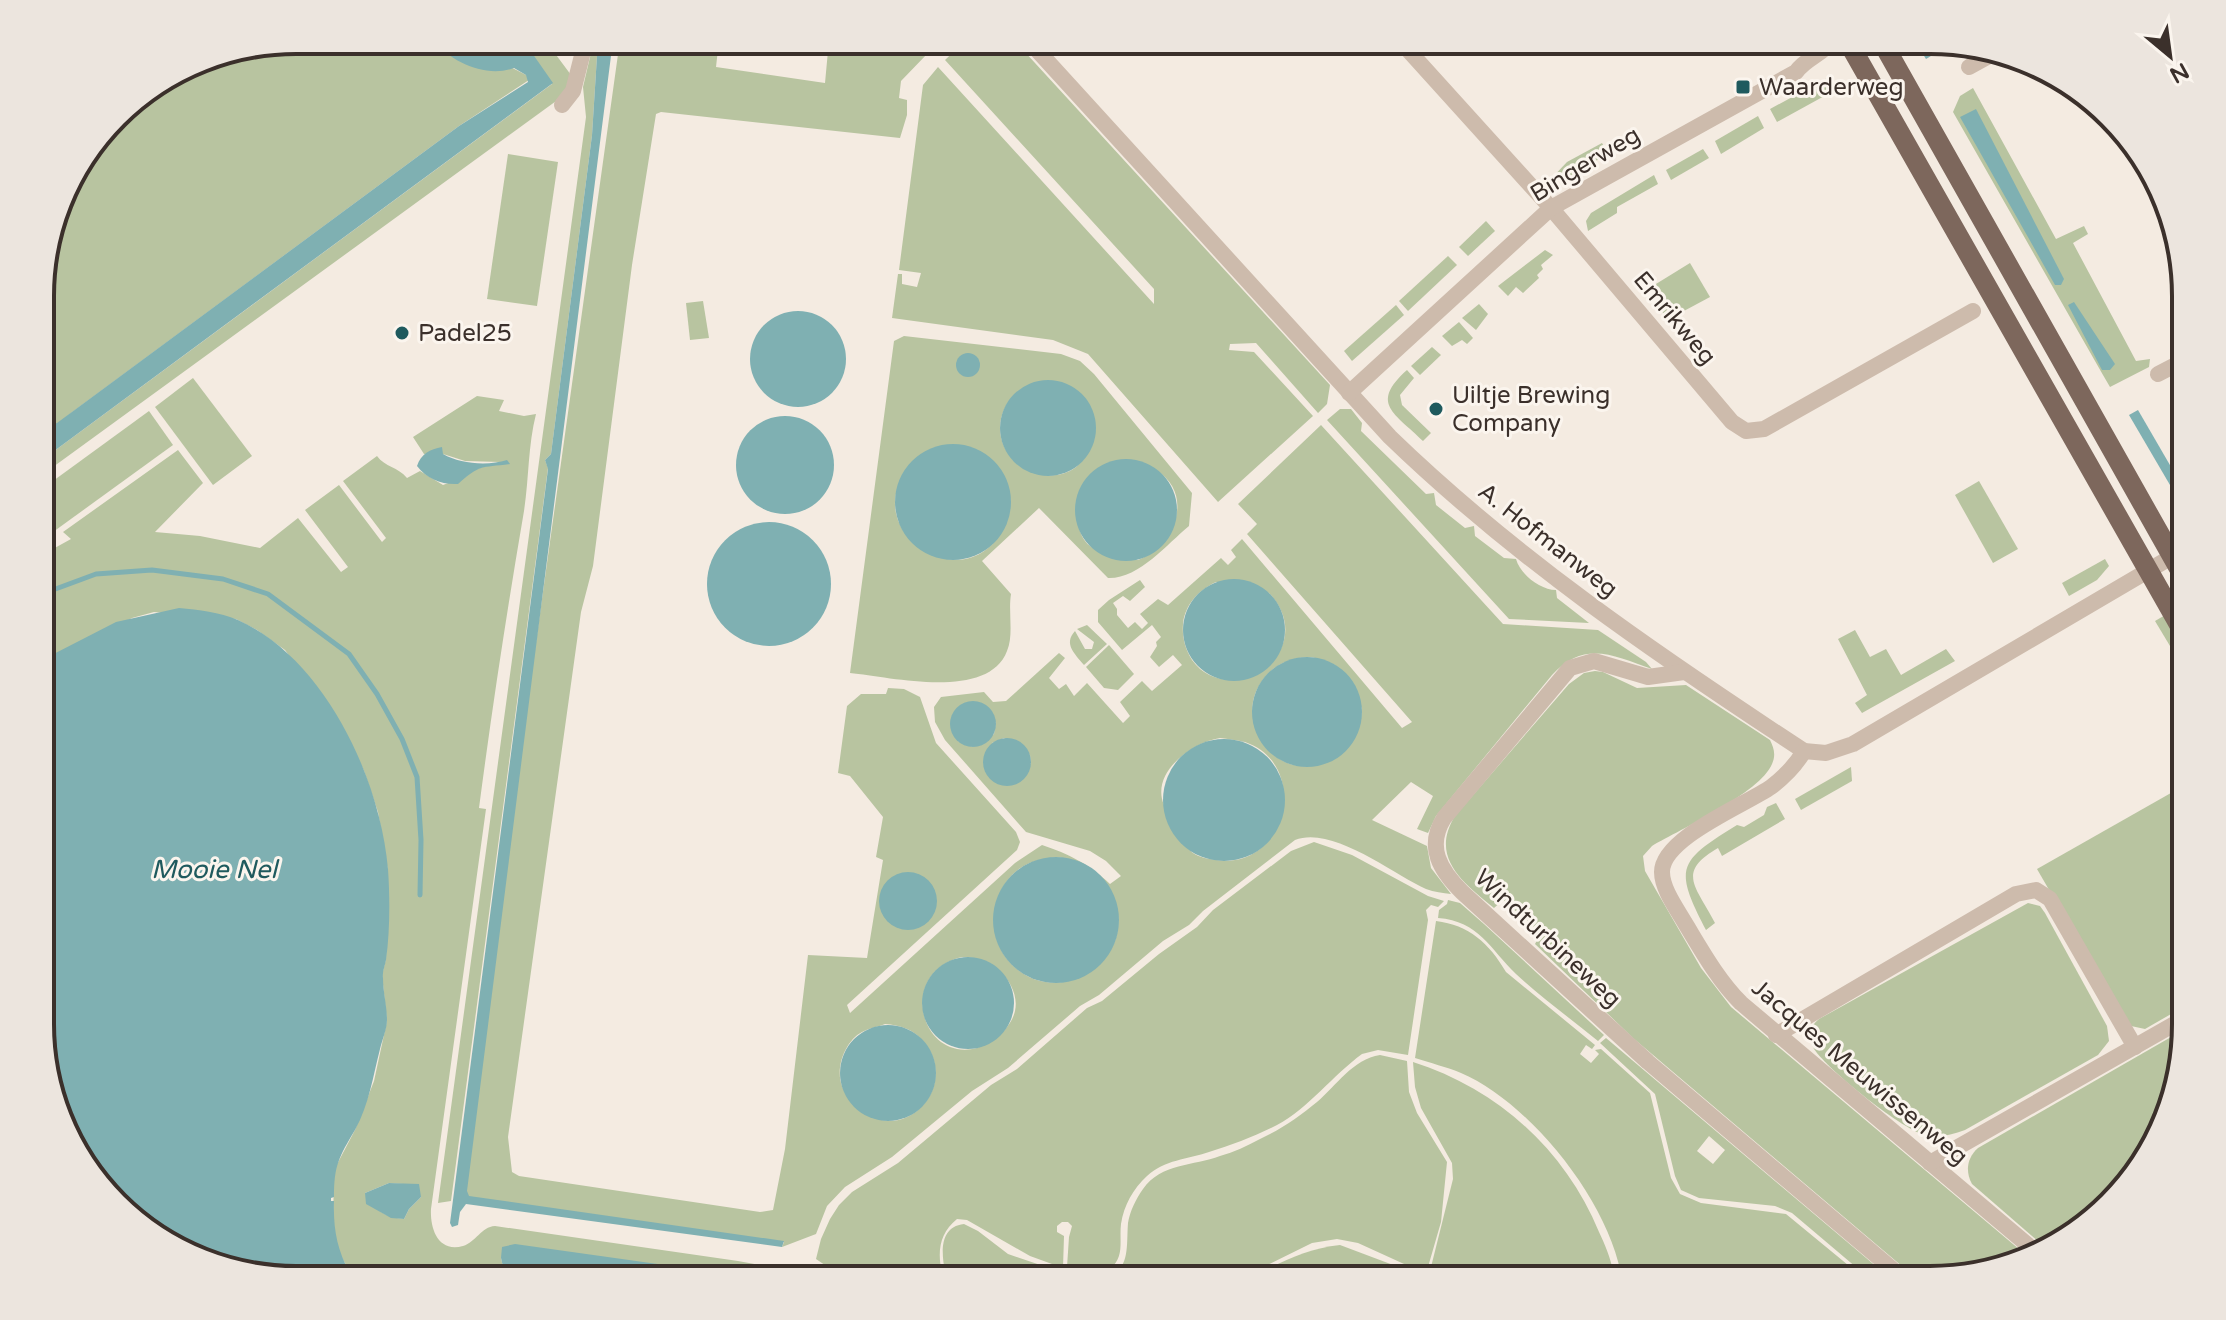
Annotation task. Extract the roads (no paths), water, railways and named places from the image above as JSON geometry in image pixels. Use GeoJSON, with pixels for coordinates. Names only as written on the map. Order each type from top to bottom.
{"type":"FeatureCollection","features":[{"type":"Feature","properties":{"kind":"main road"},"geometry":{"type":"LineString","coordinates":[[1855,54],[2171,610]]}},
{"type":"Feature","properties":{"kind":"main road"},"geometry":{"type":"LineString","coordinates":[[1889,54],[2171,539]]}},
{"type":"Feature","properties":{"kind":"street"},"geometry":{"type":"LineString","coordinates":[[562,105],[573,91],[582,54]]}},
{"type":"Feature","properties":{"kind":"street","name":"A. Hofmanweg"},"geometry":{"type":"LineString","coordinates":[[1041,54],[1415,462],[1476,515],[1586,600],[1684,672],[1804,751]]}},
{"type":"Feature","properties":{"kind":"street","name":"Emrikweg"},"geometry":{"type":"LineString","coordinates":[[1412,54],[1551,208],[1732,422],[1746,431],[1764,429],[1973,311]]}},
{"type":"Feature","properties":{"kind":"street","name":"Bingerweg"},"geometry":{"type":"LineString","coordinates":[[1349,393],[1551,208],[1796,72],[1818,54]]}},
{"type":"Feature","properties":{"kind":"street"},"geometry":{"type":"LineString","coordinates":[[1969,67],[1982,60]]}},
{"type":"Feature","properties":{"kind":"street"},"geometry":{"type":"LineString","coordinates":[[2158,374],[2171,367]]}},
{"type":"Feature","properties":{"kind":"street"},"geometry":{"type":"LineString","coordinates":[[1804,751],[1826,753],[1844,749],[2171,558]]}},
{"type":"Feature","properties":{"kind":"street","name":"Windturbineweg"},"geometry":{"type":"LineString","coordinates":[[1684,672],[1648,677],[1594,661],[1570,668],[1444,818],[1436,837],[1437,857],[1444,872],[1462,892],[1648,1062],[1888,1265]]}},
{"type":"Feature","properties":{"kind":"street","name":"Jacques Meuwissenweg"},"geometry":{"type":"LineString","coordinates":[[1804,751],[1782,777],[1672,850],[1662,872],[1668,892],[1714,971],[1730,992],[1776,1035],[2028,1245]]}},
{"type":"Feature","properties":{"kind":"street"},"geometry":{"type":"LineString","coordinates":[[1776,1035],[2016,894],[2036,890],[2050,899],[2135,1047]]}},
{"type":"Feature","properties":{"kind":"street"},"geometry":{"type":"LineString","coordinates":[[1930,1163],[2171,1026]]}},
{"type":"Feature","properties":{"kind":"water"},"geometry":{"type":"Polygon","coordinates":[[[533,54],[553,83],[54,451],[54,424],[459,126],[528,82],[526,75],[514,68],[481,70],[450,55],[533,54]]]}},
{"type":"Feature","properties":{"kind":"water"},"geometry":{"type":"Polygon","coordinates":[[[597,54],[611,54],[467,1191],[469,1196],[784,1241],[782,1247],[466,1204],[460,1212],[458,1225],[452,1227],[450,1223],[548,469],[545,460],[551,454],[592,135],[597,54]]]}},
{"type":"Feature","properties":{"kind":"water"},"geometry":{"type":"Polygon","coordinates":[[[1976,109],[2064,279],[2061,285],[2055,285],[1960,117],[1976,109]]]}},
{"type":"Feature","properties":{"kind":"water"},"geometry":{"type":"Polygon","coordinates":[[[2074,302],[2115,364],[2110,370],[2102,370],[2068,305],[2074,302]]]}},
{"type":"Feature","properties":{"kind":"water"},"geometry":{"type":"Polygon","coordinates":[[[798,311],[816,314],[832,325],[843,341],[846,359],[843,377],[832,393],[816,404],[798,407],[780,404],[764,393],[753,377],[750,359],[753,341],[764,325],[780,314],[798,311]]]}},
{"type":"Feature","properties":{"kind":"water"},"geometry":{"type":"Polygon","coordinates":[[[968,353],[977,356],[980,365],[977,374],[968,377],[959,374],[956,365],[959,356],[968,353]]]}},
{"type":"Feature","properties":{"kind":"water"},"geometry":{"type":"Polygon","coordinates":[[[1048,380],[1066,384],[1082,394],[1092,410],[1096,428],[1092,446],[1082,462],[1066,472],[1048,476],[1030,472],[1014,462],[1004,446],[1000,428],[1004,410],[1014,394],[1030,384],[1048,380]]]}},
{"type":"Feature","properties":{"kind":"water"},"geometry":{"type":"Polygon","coordinates":[[[2138,410],[2171,467],[2171,487],[2129,415],[2138,410]]]}},
{"type":"Feature","properties":{"kind":"water"},"geometry":{"type":"Polygon","coordinates":[[[785,416],[804,420],[819,431],[830,446],[834,465],[830,484],[819,499],[804,510],[785,514],[766,510],[751,499],[740,484],[736,465],[740,446],[751,431],[766,420],[785,416]]]}},
{"type":"Feature","properties":{"kind":"water"},"geometry":{"type":"Polygon","coordinates":[[[953,444],[975,449],[994,461],[1006,480],[1011,502],[1006,524],[994,543],[975,555],[953,560],[931,555],[912,543],[900,524],[895,502],[900,480],[912,461],[931,449],[953,444]]]}},
{"type":"Feature","properties":{"kind":"water"},"geometry":{"type":"Polygon","coordinates":[[[442,447],[443,454],[466,462],[507,460],[510,464],[481,468],[458,484],[441,482],[430,478],[417,466],[426,453],[442,447]]]}},
{"type":"Feature","properties":{"kind":"water"},"geometry":{"type":"Polygon","coordinates":[[[1126,459],[1145,463],[1162,474],[1173,491],[1177,510],[1173,529],[1162,546],[1145,557],[1126,561],[1107,557],[1090,546],[1079,529],[1075,510],[1079,491],[1090,474],[1107,463],[1126,459]]]}},
{"type":"Feature","properties":{"kind":"water"},"geometry":{"type":"Polygon","coordinates":[[[769,522],[793,527],[813,540],[826,560],[831,584],[826,608],[813,628],[793,641],[769,646],[745,641],[725,628],[712,608],[707,584],[712,560],[725,540],[745,527],[769,522]]]}},
{"type":"Feature","properties":{"kind":"water"},"geometry":{"type":"Polygon","coordinates":[[[1234,579],[1253,583],[1270,594],[1281,611],[1285,630],[1281,649],[1270,666],[1253,677],[1234,681],[1215,677],[1198,666],[1187,649],[1183,630],[1187,611],[1198,594],[1215,583],[1234,579]]]}},
{"type":"Feature","properties":{"kind":"water","name":"Mooie Nel"},"geometry":{"type":"Polygon","coordinates":[[[179,608],[216,613],[238,620],[269,638],[297,663],[322,692],[343,725],[373,797],[388,869],[389,927],[383,976],[387,1023],[367,1101],[338,1162],[334,1197],[331,1198],[334,1201],[338,1242],[347,1266],[265,1264],[204,1248],[175,1234],[125,1195],[104,1171],[72,1116],[62,1086],[54,1024],[54,654],[116,622],[179,608]]]}},
{"type":"Feature","properties":{"kind":"water"},"geometry":{"type":"Polygon","coordinates":[[[1307,657],[1328,661],[1346,673],[1358,691],[1362,712],[1358,733],[1346,751],[1328,763],[1307,767],[1286,763],[1268,751],[1256,733],[1252,712],[1256,691],[1268,673],[1286,661],[1307,657]]]}},
{"type":"Feature","properties":{"kind":"water"},"geometry":{"type":"Polygon","coordinates":[[[973,701],[989,708],[996,724],[989,740],[973,747],[957,740],[950,724],[957,708],[973,701]]]}},
{"type":"Feature","properties":{"kind":"water"},"geometry":{"type":"Polygon","coordinates":[[[1007,738],[1024,745],[1031,762],[1024,779],[1007,786],[990,779],[983,762],[990,745],[1007,738]]]}},
{"type":"Feature","properties":{"kind":"water"},"geometry":{"type":"Polygon","coordinates":[[[1224,739],[1247,743],[1267,757],[1281,777],[1285,800],[1281,823],[1267,843],[1247,857],[1224,861],[1201,857],[1181,843],[1167,823],[1163,800],[1167,777],[1181,757],[1201,743],[1224,739]]]}},
{"type":"Feature","properties":{"kind":"water"},"geometry":{"type":"Polygon","coordinates":[[[1056,857],[1080,862],[1100,876],[1114,896],[1119,920],[1114,944],[1100,964],[1080,978],[1056,983],[1032,978],[1012,964],[998,944],[993,920],[998,896],[1012,876],[1032,862],[1056,857]]]}},
{"type":"Feature","properties":{"kind":"water"},"geometry":{"type":"Polygon","coordinates":[[[908,872],[919,874],[928,881],[935,890],[935,912],[928,921],[919,928],[908,930],[897,928],[888,921],[881,912],[879,901],[881,890],[888,881],[897,874],[908,872]]]}},
{"type":"Feature","properties":{"kind":"water"},"geometry":{"type":"Polygon","coordinates":[[[968,957],[986,960],[1001,970],[1011,985],[1014,1003],[1011,1021],[1001,1036],[986,1046],[968,1049],[950,1046],[935,1036],[925,1021],[922,1003],[925,985],[935,970],[950,960],[968,957]]]}},
{"type":"Feature","properties":{"kind":"water"},"geometry":{"type":"Polygon","coordinates":[[[888,1025],[906,1028],[922,1039],[933,1055],[936,1073],[933,1091],[922,1107],[906,1118],[888,1121],[870,1118],[854,1107],[843,1091],[840,1073],[843,1055],[854,1039],[870,1028],[888,1025]]]}},
{"type":"Feature","properties":{"kind":"water"},"geometry":{"type":"Polygon","coordinates":[[[389,1183],[419,1184],[421,1197],[404,1219],[391,1218],[366,1204],[365,1193],[389,1183]]]}},
{"type":"Feature","properties":{"kind":"water"},"geometry":{"type":"Polygon","coordinates":[[[515,1244],[670,1266],[503,1266],[502,1247],[515,1244]]]}},
{"type":"Feature","properties":{"kind":"waterway"},"geometry":{"type":"LineString","coordinates":[[54,590],[96,574],[152,570],[223,579],[268,594],[349,654],[377,694],[402,739],[417,777],[420,895]]}},
{"type":"Feature","properties":{"kind":"place","name":"Waarderweg"},"geometry":{"type":"Point","coordinates":[1743,87]}},
{"type":"Feature","properties":{"kind":"place","name":"Padel25"},"geometry":{"type":"Point","coordinates":[402,333]}},
{"type":"Feature","properties":{"kind":"place","name":"Uiltje Brewing Company"},"geometry":{"type":"Point","coordinates":[1436,409]}}]}
